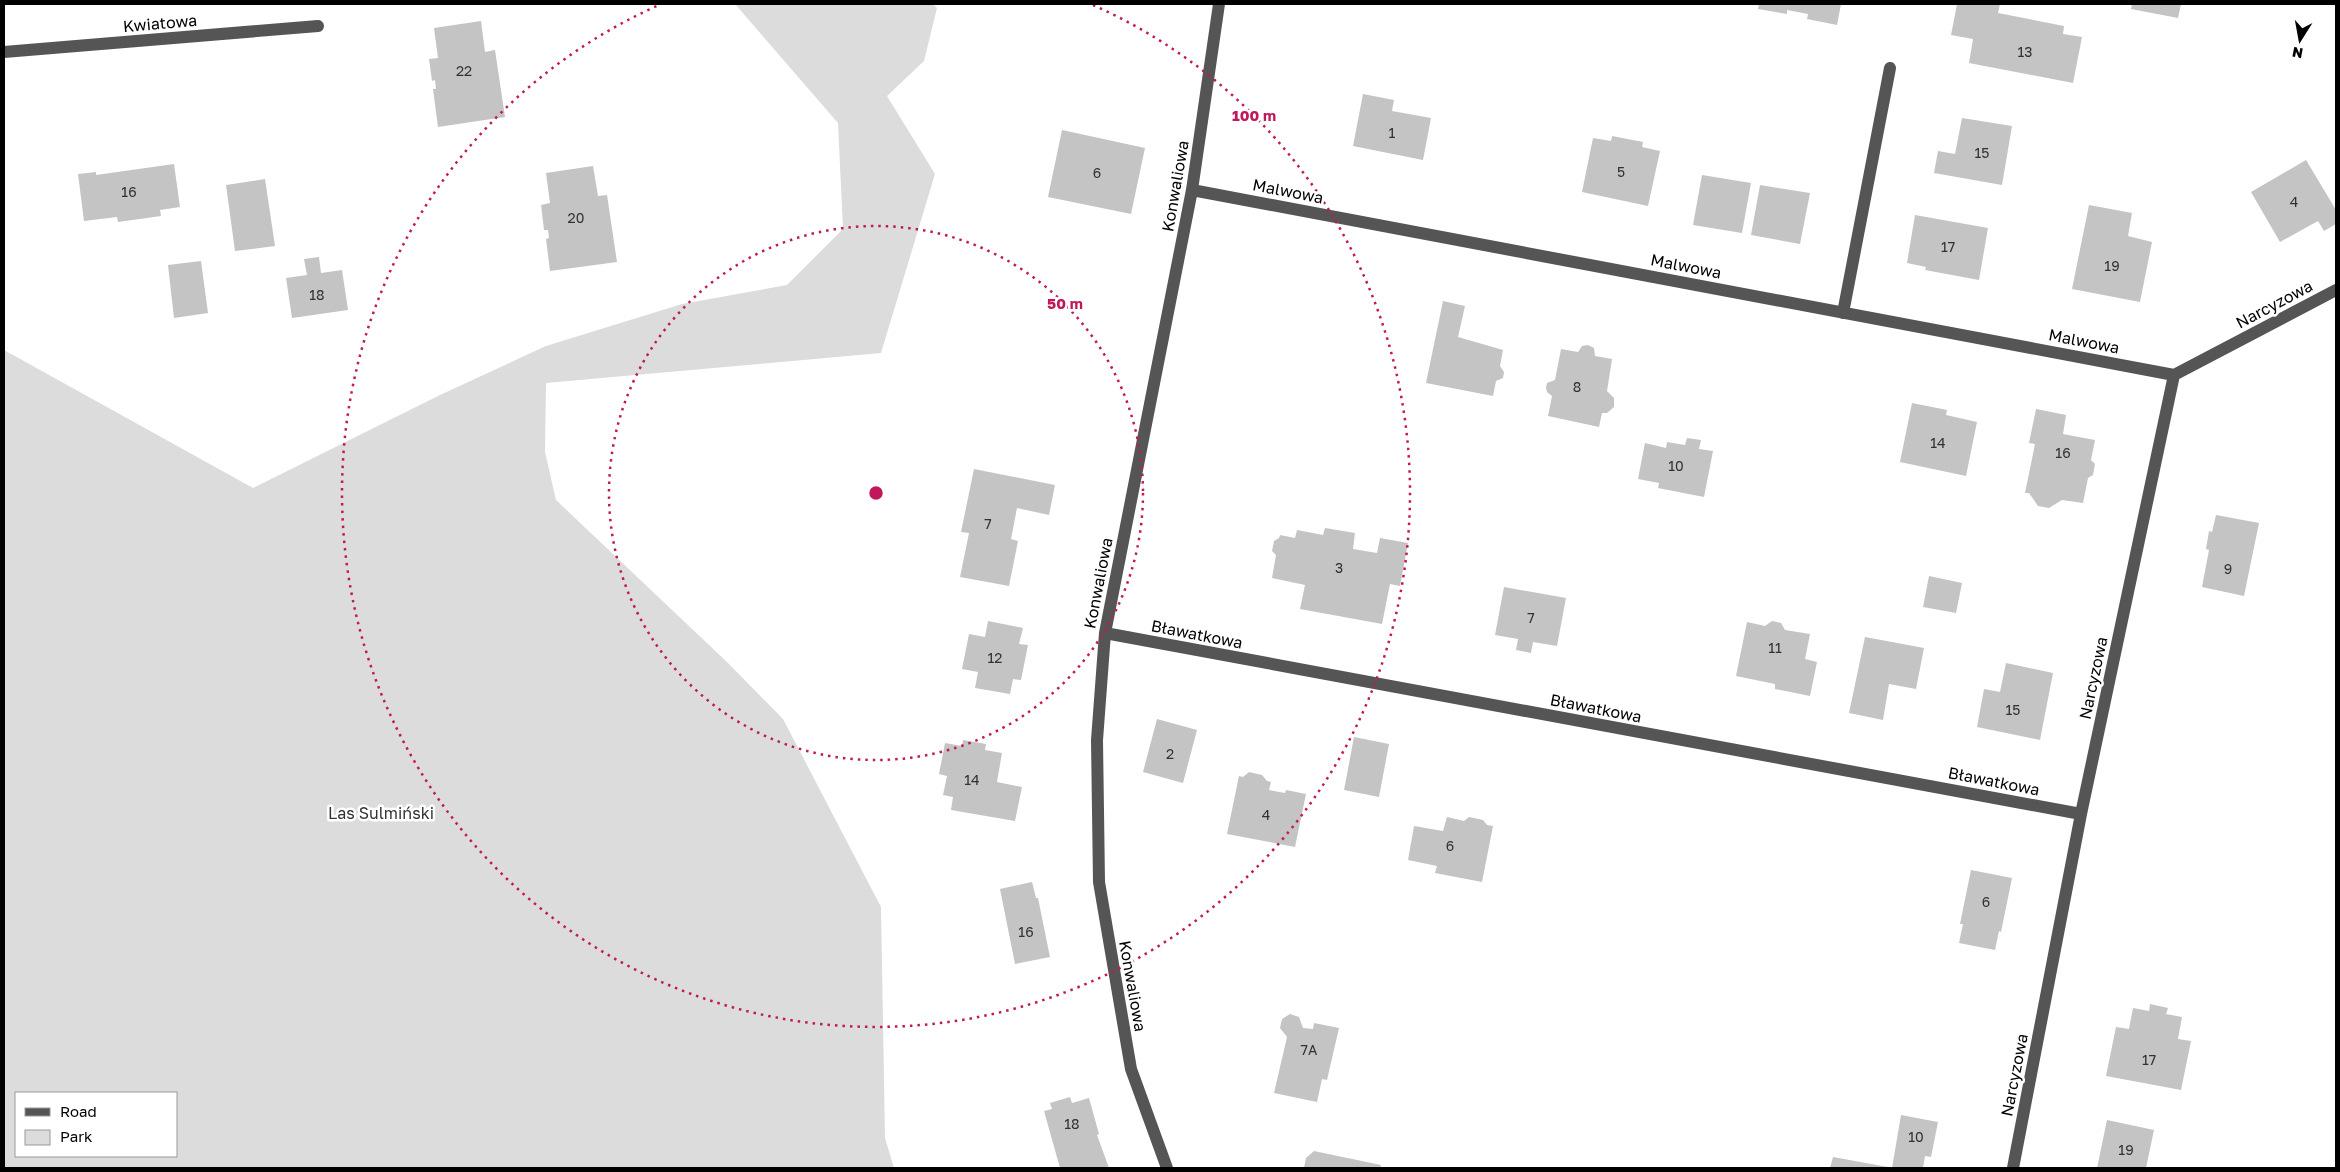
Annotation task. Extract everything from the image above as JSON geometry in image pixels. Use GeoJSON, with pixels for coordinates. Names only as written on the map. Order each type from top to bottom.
{"type":"FeatureCollection","features":[{"type":"Feature","properties":{"kind":"street","name":"Konwaliowa"},"geometry":{"type":"LineString","coordinates":[[1167,1168],[1131,1069],[1099,882],[1097,740],[1105,633],[1192,190],[1219,4]]}},
{"type":"Feature","properties":{"kind":"street","name":"Kwiatowa"},"geometry":{"type":"LineString","coordinates":[[4,52],[318,26]]}},
{"type":"Feature","properties":{"kind":"street"},"geometry":{"type":"LineString","coordinates":[[1843,312],[1890,68]]}},
{"type":"Feature","properties":{"kind":"street","name":"Malwowa"},"geometry":{"type":"LineString","coordinates":[[1192,190],[2174,375]]}},
{"type":"Feature","properties":{"kind":"street","name":"Narcyzowa"},"geometry":{"type":"LineString","coordinates":[[2013,1168],[2081,814],[2174,375],[2336,290]]}},
{"type":"Feature","properties":{"kind":"street","name":"Bławatkowa"},"geometry":{"type":"LineString","coordinates":[[1105,633],[2081,814]]}},
{"type":"Feature","properties":{"kind":"green space","name":"Las Sulmiński"},"geometry":{"type":"Polygon","coordinates":[[[735,4],[933,4],[937,8],[924,61],[887,96],[935,174],[881,353],[546,383],[545,452],[556,500],[728,663],[783,719],[881,907],[885,1138],[894,1168],[4,1168],[4,350],[253,488],[440,395],[546,346],[682,304],[787,285],[843,229],[838,123],[735,4]]]}},
{"type":"Feature","properties":{"kind":"building"},"geometry":{"type":"Polygon","coordinates":[[[1759,4],[1841,4],[1837,25],[1807,19],[1808,14],[1787,10],[1787,14],[1758,9],[1759,4]]]}},
{"type":"Feature","properties":{"kind":"building"},"geometry":{"type":"Polygon","coordinates":[[[1957,4],[2000,4],[1998,13],[2064,26],[2063,34],[2082,37],[2073,83],[1969,63],[1973,39],[1951,35],[1957,4]]]}},
{"type":"Feature","properties":{"kind":"building"},"geometry":{"type":"Polygon","coordinates":[[[2132,4],[2181,4],[2178,18],[2131,9],[2132,4]]]}},
{"type":"Feature","properties":{"kind":"building"},"geometry":{"type":"Polygon","coordinates":[[[481,21],[485,52],[495,50],[505,117],[438,127],[433,89],[436,89],[435,80],[432,81],[429,59],[438,58],[434,28],[481,21]]]}},
{"type":"Feature","properties":{"kind":"building"},"geometry":{"type":"Polygon","coordinates":[[[1363,94],[1394,100],[1392,111],[1431,118],[1423,160],[1353,146],[1363,94]]]}},
{"type":"Feature","properties":{"kind":"building"},"geometry":{"type":"Polygon","coordinates":[[[1962,118],[2012,126],[2002,185],[1934,173],[1938,151],[1955,154],[1962,118]]]}},
{"type":"Feature","properties":{"kind":"building"},"geometry":{"type":"Polygon","coordinates":[[[1062,130],[1145,148],[1131,214],[1048,197],[1062,130]]]}},
{"type":"Feature","properties":{"kind":"building"},"geometry":{"type":"Polygon","coordinates":[[[1612,136],[1643,142],[1642,147],[1660,151],[1648,206],[1582,192],[1593,138],[1611,141],[1612,136]]]}},
{"type":"Feature","properties":{"kind":"building"},"geometry":{"type":"Polygon","coordinates":[[[2306,160],[2336,210],[2336,224],[2324,231],[2318,221],[2280,242],[2251,192],[2306,160]]]}},
{"type":"Feature","properties":{"kind":"building"},"geometry":{"type":"Polygon","coordinates":[[[174,164],[180,207],[160,210],[161,216],[118,222],[117,217],[84,221],[78,174],[96,172],[96,175],[174,164]]]}},
{"type":"Feature","properties":{"kind":"building"},"geometry":{"type":"Polygon","coordinates":[[[593,166],[598,196],[607,195],[617,262],[550,271],[546,239],[549,238],[548,230],[544,230],[541,205],[550,203],[546,173],[593,166]]]}},
{"type":"Feature","properties":{"kind":"building"},"geometry":{"type":"Polygon","coordinates":[[[1702,175],[1751,183],[1742,233],[1693,225],[1702,175]]]}},
{"type":"Feature","properties":{"kind":"building"},"geometry":{"type":"Polygon","coordinates":[[[265,179],[275,246],[235,251],[226,185],[265,179]]]}},
{"type":"Feature","properties":{"kind":"building"},"geometry":{"type":"Polygon","coordinates":[[[1760,185],[1810,193],[1800,244],[1751,235],[1760,185]]]}},
{"type":"Feature","properties":{"kind":"building"},"geometry":{"type":"Polygon","coordinates":[[[2089,205],[2132,213],[2128,236],[2152,242],[2140,302],[2072,289],[2089,205]]]}},
{"type":"Feature","properties":{"kind":"building"},"geometry":{"type":"Polygon","coordinates":[[[1915,215],[1988,228],[1979,280],[1925,270],[1926,267],[1907,263],[1915,215]]]}},
{"type":"Feature","properties":{"kind":"building"},"geometry":{"type":"Polygon","coordinates":[[[319,257],[321,273],[342,270],[348,310],[292,318],[286,278],[307,275],[304,259],[319,257]]]}},
{"type":"Feature","properties":{"kind":"building"},"geometry":{"type":"Polygon","coordinates":[[[201,261],[208,313],[174,318],[168,265],[201,261]]]}},
{"type":"Feature","properties":{"kind":"building"},"geometry":{"type":"Polygon","coordinates":[[[1443,301],[1465,306],[1458,337],[1503,350],[1500,366],[1504,372],[1503,378],[1496,381],[1493,396],[1426,383],[1443,301]]]}},
{"type":"Feature","properties":{"kind":"building"},"geometry":{"type":"Polygon","coordinates":[[[1588,345],[1594,348],[1595,356],[1612,359],[1607,391],[1614,398],[1614,407],[1607,413],[1602,413],[1599,427],[1548,416],[1552,396],[1547,392],[1546,388],[1547,383],[1555,380],[1561,349],[1578,352],[1582,346],[1588,345]]]}},
{"type":"Feature","properties":{"kind":"building"},"geometry":{"type":"Polygon","coordinates":[[[1912,403],[1947,410],[1946,415],[1977,422],[1966,476],[1900,462],[1912,403]]]}},
{"type":"Feature","properties":{"kind":"building"},"geometry":{"type":"Polygon","coordinates":[[[2036,409],[2066,415],[2063,434],[2095,440],[2091,460],[2095,464],[2093,475],[2088,478],[2083,503],[2062,500],[2049,508],[2038,506],[2029,493],[2025,493],[2035,444],[2029,443],[2036,409]]]}},
{"type":"Feature","properties":{"kind":"building"},"geometry":{"type":"Polygon","coordinates":[[[1687,438],[1701,440],[1699,449],[1713,451],[1704,497],[1658,488],[1659,483],[1638,479],[1645,443],[1666,448],[1667,442],[1685,445],[1687,438]]]}},
{"type":"Feature","properties":{"kind":"building"},"geometry":{"type":"Polygon","coordinates":[[[974,469],[1055,485],[1049,515],[1017,508],[1011,539],[1018,541],[1009,586],[960,577],[969,533],[961,532],[974,469]]]}},
{"type":"Feature","properties":{"kind":"building"},"geometry":{"type":"Polygon","coordinates":[[[2216,515],[2259,523],[2244,596],[2202,587],[2209,550],[2206,549],[2209,531],[2212,532],[2216,515]]]}},
{"type":"Feature","properties":{"kind":"building"},"geometry":{"type":"Polygon","coordinates":[[[1325,528],[1355,533],[1353,549],[1377,553],[1380,538],[1408,543],[1400,586],[1390,584],[1382,624],[1300,609],[1305,585],[1272,578],[1276,555],[1272,551],[1274,541],[1280,535],[1295,538],[1297,530],[1323,535],[1325,528]]]}},
{"type":"Feature","properties":{"kind":"building"},"geometry":{"type":"Polygon","coordinates":[[[1929,576],[1962,583],[1956,613],[1923,607],[1929,576]]]}},
{"type":"Feature","properties":{"kind":"building"},"geometry":{"type":"Polygon","coordinates":[[[1504,587],[1566,598],[1557,646],[1533,642],[1531,653],[1516,650],[1518,639],[1495,635],[1504,587]]]}},
{"type":"Feature","properties":{"kind":"building"},"geometry":{"type":"Polygon","coordinates":[[[988,621],[1023,628],[1019,644],[1028,645],[1021,680],[1013,679],[1010,694],[975,688],[978,672],[962,669],[969,634],[985,637],[988,621]]]}},
{"type":"Feature","properties":{"kind":"building"},"geometry":{"type":"Polygon","coordinates":[[[1772,621],[1781,623],[1785,630],[1810,634],[1805,659],[1817,662],[1810,696],[1775,689],[1775,684],[1736,676],[1747,622],[1765,626],[1772,621]]]}},
{"type":"Feature","properties":{"kind":"building"},"geometry":{"type":"Polygon","coordinates":[[[1865,637],[1924,648],[1916,689],[1889,684],[1883,720],[1849,713],[1865,637]]]}},
{"type":"Feature","properties":{"kind":"building"},"geometry":{"type":"Polygon","coordinates":[[[2006,663],[2053,673],[2040,740],[1977,727],[1984,689],[2000,692],[2006,663]]]}},
{"type":"Feature","properties":{"kind":"building"},"geometry":{"type":"Polygon","coordinates":[[[1157,719],[1197,730],[1183,783],[1143,772],[1157,719]]]}},
{"type":"Feature","properties":{"kind":"building"},"geometry":{"type":"Polygon","coordinates":[[[1354,737],[1389,744],[1379,797],[1344,790],[1354,737]]]}},
{"type":"Feature","properties":{"kind":"building"},"geometry":{"type":"Polygon","coordinates":[[[963,740],[986,744],[985,750],[1002,753],[997,782],[1022,787],[1015,821],[951,810],[953,797],[943,795],[947,776],[939,774],[945,743],[962,746],[963,740]]]}},
{"type":"Feature","properties":{"kind":"building"},"geometry":{"type":"Polygon","coordinates":[[[1249,772],[1262,775],[1267,781],[1271,782],[1269,790],[1285,793],[1286,790],[1306,794],[1295,847],[1227,834],[1239,776],[1243,777],[1249,772]]]}},
{"type":"Feature","properties":{"kind":"building"},"geometry":{"type":"Polygon","coordinates":[[[1447,817],[1464,821],[1469,817],[1483,820],[1487,825],[1493,826],[1482,882],[1435,873],[1437,866],[1408,860],[1414,826],[1443,831],[1447,817]]]}},
{"type":"Feature","properties":{"kind":"building"},"geometry":{"type":"Polygon","coordinates":[[[1971,870],[2012,878],[2001,932],[1999,931],[1995,950],[1959,943],[1963,924],[1960,924],[1971,870]]]}},
{"type":"Feature","properties":{"kind":"building"},"geometry":{"type":"Polygon","coordinates":[[[1032,882],[1036,898],[1038,898],[1050,957],[1015,964],[1000,889],[1032,882]]]}},
{"type":"Feature","properties":{"kind":"building"},"geometry":{"type":"Polygon","coordinates":[[[2150,1004],[2168,1008],[2166,1014],[2182,1017],[2178,1039],[2191,1041],[2181,1090],[2106,1076],[2116,1027],[2129,1029],[2133,1008],[2149,1011],[2150,1004]]]}},
{"type":"Feature","properties":{"kind":"building"},"geometry":{"type":"Polygon","coordinates":[[[1290,1014],[1299,1017],[1303,1028],[1313,1029],[1314,1023],[1339,1028],[1327,1080],[1322,1079],[1317,1102],[1274,1093],[1287,1037],[1280,1028],[1282,1019],[1290,1014]]]}},
{"type":"Feature","properties":{"kind":"building"},"geometry":{"type":"Polygon","coordinates":[[[1070,1097],[1072,1103],[1089,1098],[1099,1134],[1097,1135],[1109,1168],[1060,1168],[1044,1111],[1052,1109],[1050,1103],[1070,1097]]]}},
{"type":"Feature","properties":{"kind":"building"},"geometry":{"type":"Polygon","coordinates":[[[1901,1115],[1938,1122],[1931,1157],[1925,1156],[1923,1168],[1892,1168],[1901,1115]]]}},
{"type":"Feature","properties":{"kind":"building"},"geometry":{"type":"Polygon","coordinates":[[[2107,1120],[2154,1130],[2146,1168],[2097,1168],[2107,1120]]]}},
{"type":"Feature","properties":{"kind":"building"},"geometry":{"type":"Polygon","coordinates":[[[1314,1151],[1381,1165],[1380,1168],[1304,1168],[1306,1158],[1314,1151]]]}},
{"type":"Feature","properties":{"kind":"building"},"geometry":{"type":"Polygon","coordinates":[[[1833,1157],[1888,1167],[1888,1168],[1830,1168],[1833,1157]]]}}]}
